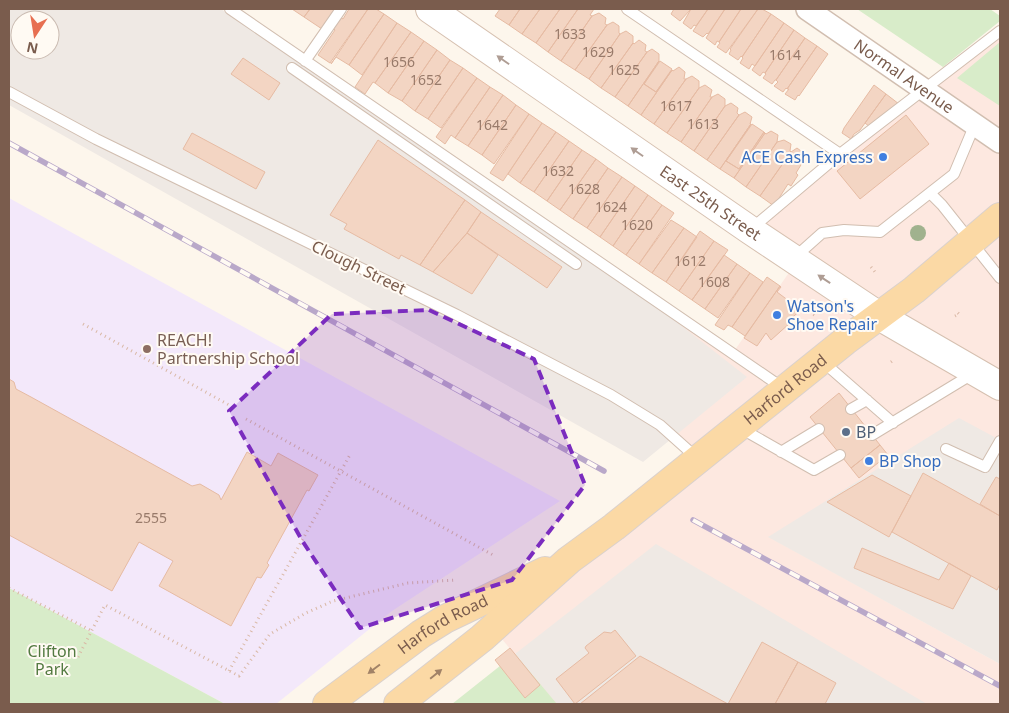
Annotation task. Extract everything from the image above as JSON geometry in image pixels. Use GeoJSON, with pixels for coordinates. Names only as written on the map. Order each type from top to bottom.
{"type":"FeatureCollection","features":[{"type":"Feature","properties":{"kind":"main road","name":"East 25th Street"},"geometry":{"type":"LineString","coordinates":[[430,9],[750,230],[879,316],[1000,386]]}},
{"type":"Feature","properties":{"kind":"main road","name":"Harford Road"},"geometry":{"type":"LineString","coordinates":[[409,701],[569,560],[739,428],[822,360],[914,290],[1000,217]]}},
{"type":"Feature","properties":{"kind":"main road","name":"Harford Road"},"geometry":{"type":"LineString","coordinates":[[327,704],[421,634],[445,619],[526,578],[569,560]]}},
{"type":"Feature","properties":{"kind":"street","name":"Normal Avenue"},"geometry":{"type":"LineString","coordinates":[[807,9],[1000,142]]}},
{"type":"Feature","properties":{"kind":"lane"},"geometry":{"type":"LineString","coordinates":[[230,9],[786,390]]}},
{"type":"Feature","properties":{"kind":"lane"},"geometry":{"type":"LineString","coordinates":[[305,61],[341,9]]}},
{"type":"Feature","properties":{"kind":"lane"},"geometry":{"type":"LineString","coordinates":[[627,9],[840,154]]}},
{"type":"Feature","properties":{"kind":"lane"},"geometry":{"type":"LineString","coordinates":[[750,230],[840,154],[1000,31]]}},
{"type":"Feature","properties":{"kind":"lane"},"geometry":{"type":"LineString","coordinates":[[292,68],[576,264]]}},
{"type":"Feature","properties":{"kind":"lane","name":"Clough Street"},"geometry":{"type":"LineString","coordinates":[[9,92],[105,143],[457,315],[611,395],[660,425],[698,460]]}},
{"type":"Feature","properties":{"kind":"lane"},"geometry":{"type":"LineString","coordinates":[[793,259],[822,233],[844,230],[880,232],[954,174],[974,124]]}},
{"type":"Feature","properties":{"kind":"lane"},"geometry":{"type":"LineString","coordinates":[[930,192],[1000,276]]}},
{"type":"Feature","properties":{"kind":"lane"},"geometry":{"type":"LineString","coordinates":[[822,360],[892,423]]}},
{"type":"Feature","properties":{"kind":"lane"},"geometry":{"type":"LineString","coordinates":[[872,435],[976,372]]}},
{"type":"Feature","properties":{"kind":"lane"},"geometry":{"type":"LineString","coordinates":[[851,409],[867,400]]}},
{"type":"Feature","properties":{"kind":"lane"},"geometry":{"type":"LineString","coordinates":[[739,428],[814,470],[840,455]]}},
{"type":"Feature","properties":{"kind":"lane"},"geometry":{"type":"LineString","coordinates":[[781,452],[819,428]]}},
{"type":"Feature","properties":{"kind":"lane"},"geometry":{"type":"LineString","coordinates":[[946,449],[985,466],[1000,441]]}},
{"type":"Feature","properties":{"kind":"path"},"geometry":{"type":"LineString","coordinates":[[871,267],[875,272]]}},
{"type":"Feature","properties":{"kind":"path"},"geometry":{"type":"LineString","coordinates":[[955,316],[959,314],[956,310]]}},
{"type":"Feature","properties":{"kind":"path"},"geometry":{"type":"LineString","coordinates":[[809,312],[816,316]]}},
{"type":"Feature","properties":{"kind":"path"},"geometry":{"type":"LineString","coordinates":[[83,324],[229,405]]}},
{"type":"Feature","properties":{"kind":"path"},"geometry":{"type":"LineString","coordinates":[[246,419],[493,555]]}},
{"type":"Feature","properties":{"kind":"path"},"geometry":{"type":"LineString","coordinates":[[230,671],[351,452]]}},
{"type":"Feature","properties":{"kind":"path"},"geometry":{"type":"LineString","coordinates":[[78,657],[106,606],[239,676],[270,634],[306,613],[333,601],[408,583],[456,580]]}},
{"type":"Feature","properties":{"kind":"path"},"geometry":{"type":"LineString","coordinates":[[9,588],[92,631]]}},
{"type":"Feature","properties":{"kind":"highlighted area"},"geometry":{"type":"Polygon","coordinates":[[[429,310],[534,359],[585,485],[512,580],[360,628],[303,542],[229,411],[332,314],[429,310]]]}},
{"type":"Feature","properties":{"kind":"shaded area"},"geometry":{"type":"Polygon","coordinates":[[[9,9],[221,9],[605,266],[747,377],[643,462],[9,105],[9,9]]]}},
{"type":"Feature","properties":{"kind":"shaded area"},"geometry":{"type":"Polygon","coordinates":[[[1000,30],[1000,440],[769,537],[1000,664],[1000,704],[556,704],[482,615],[691,459],[663,431],[646,297],[730,357],[795,264],[749,233],[1000,30]]]}},
{"type":"Feature","properties":{"kind":"shaded area","name":"REACH! Partnership School"},"geometry":{"type":"Polygon","coordinates":[[[9,198],[560,501],[392,611],[276,704],[225,704],[9,588],[9,198]]]}},
{"type":"Feature","properties":{"kind":"shaded area"},"geometry":{"type":"Polygon","coordinates":[[[959,418],[1000,440],[1000,664],[768,537],[959,418]]]}},
{"type":"Feature","properties":{"kind":"shaded area"},"geometry":{"type":"Polygon","coordinates":[[[656,544],[927,704],[557,704],[515,654],[656,544]]]}},
{"type":"Feature","properties":{"kind":"green space"},"geometry":{"type":"Polygon","coordinates":[[[857,9],[990,9],[1000,16],[1000,21],[943,67],[857,9]]]}},
{"type":"Feature","properties":{"kind":"green space"},"geometry":{"type":"Polygon","coordinates":[[[1000,42],[1000,106],[957,78],[1000,42]]]}},
{"type":"Feature","properties":{"kind":"green space","name":"Clifton Park"},"geometry":{"type":"Polygon","coordinates":[[[9,588],[225,704],[9,704],[9,588]]]}},
{"type":"Feature","properties":{"kind":"green space"},"geometry":{"type":"Polygon","coordinates":[[[515,654],[557,704],[452,704],[515,654]]]}},
{"type":"Feature","properties":{"kind":"building"},"geometry":{"type":"Polygon","coordinates":[[[292,9],[310,9],[304,17],[292,9]]]}},
{"type":"Feature","properties":{"kind":"building"},"geometry":{"type":"Polygon","coordinates":[[[310,9],[337,9],[322,29],[304,17],[310,9]]]}},
{"type":"Feature","properties":{"kind":"building"},"geometry":{"type":"Polygon","coordinates":[[[349,9],[368,9],[330,63],[318,55],[335,30],[333,28],[340,17],[343,19],[349,9]]]}},
{"type":"Feature","properties":{"kind":"building"},"geometry":{"type":"Polygon","coordinates":[[[368,9],[376,9],[384,14],[349,65],[336,57],[331,64],[368,9]]]}},
{"type":"Feature","properties":{"kind":"building"},"geometry":{"type":"Polygon","coordinates":[[[500,9],[520,9],[509,25],[495,16],[500,9]]]}},
{"type":"Feature","properties":{"kind":"building"},"geometry":{"type":"Polygon","coordinates":[[[520,9],[540,9],[522,34],[509,25],[520,9]]]}},
{"type":"Feature","properties":{"kind":"building"},"geometry":{"type":"Polygon","coordinates":[[[540,9],[560,9],[536,43],[522,34],[540,9]]]}},
{"type":"Feature","properties":{"kind":"building"},"geometry":{"type":"Polygon","coordinates":[[[560,9],[578,9],[548,52],[536,43],[560,9]]]}},
{"type":"Feature","properties":{"kind":"building"},"geometry":{"type":"Polygon","coordinates":[[[578,9],[594,9],[590,15],[592,16],[561,61],[548,52],[578,9]]]}},
{"type":"Feature","properties":{"kind":"building"},"geometry":{"type":"Polygon","coordinates":[[[674,9],[691,9],[680,21],[671,14],[674,9]]]}},
{"type":"Feature","properties":{"kind":"building"},"geometry":{"type":"Polygon","coordinates":[[[691,9],[708,9],[696,26],[694,25],[691,29],[683,23],[691,9]]]}},
{"type":"Feature","properties":{"kind":"building"},"geometry":{"type":"Polygon","coordinates":[[[708,9],[725,9],[708,34],[703,37],[693,31],[708,9]]]}},
{"type":"Feature","properties":{"kind":"building"},"geometry":{"type":"Polygon","coordinates":[[[725,9],[741,9],[715,45],[706,38],[725,9]]]}},
{"type":"Feature","properties":{"kind":"building"},"geometry":{"type":"Polygon","coordinates":[[[741,9],[758,9],[726,53],[717,47],[741,9]]]}},
{"type":"Feature","properties":{"kind":"building"},"geometry":{"type":"Polygon","coordinates":[[[758,9],[771,14],[742,57],[738,60],[729,54],[730,49],[758,9]]]}},
{"type":"Feature","properties":{"kind":"building"},"geometry":{"type":"Polygon","coordinates":[[[599,13],[606,18],[605,24],[607,25],[575,70],[561,61],[592,16],[599,13]]]}},
{"type":"Feature","properties":{"kind":"building"},"geometry":{"type":"Polygon","coordinates":[[[384,14],[397,23],[362,75],[349,65],[384,14]]]}},
{"type":"Feature","properties":{"kind":"building"},"geometry":{"type":"Polygon","coordinates":[[[771,14],[784,23],[755,66],[752,64],[749,69],[740,63],[742,57],[771,14]]]}},
{"type":"Feature","properties":{"kind":"building"},"geometry":{"type":"Polygon","coordinates":[[[613,22],[619,26],[620,34],[589,79],[575,70],[607,25],[613,22]]]}},
{"type":"Feature","properties":{"kind":"building"},"geometry":{"type":"Polygon","coordinates":[[[397,23],[411,32],[365,94],[355,87],[397,23]]]}},
{"type":"Feature","properties":{"kind":"building"},"geometry":{"type":"Polygon","coordinates":[[[784,23],[794,30],[765,73],[763,72],[760,76],[752,70],[784,23]]]}},
{"type":"Feature","properties":{"kind":"building"},"geometry":{"type":"Polygon","coordinates":[[[794,30],[805,38],[772,84],[763,78],[765,73],[794,30]]]}},
{"type":"Feature","properties":{"kind":"building"},"geometry":{"type":"Polygon","coordinates":[[[626,31],[633,36],[633,43],[601,88],[589,79],[620,34],[626,31]]]}},
{"type":"Feature","properties":{"kind":"building"},"geometry":{"type":"Polygon","coordinates":[[[411,32],[424,41],[388,93],[375,83],[411,32]]]}},
{"type":"Feature","properties":{"kind":"building"},"geometry":{"type":"Polygon","coordinates":[[[805,38],[817,46],[783,92],[774,86],[778,82],[776,80],[805,38]]]}},
{"type":"Feature","properties":{"kind":"building"},"geometry":{"type":"Polygon","coordinates":[[[639,40],[646,45],[645,51],[647,52],[615,97],[601,88],[633,43],[639,40]]]}},
{"type":"Feature","properties":{"kind":"building"},"geometry":{"type":"Polygon","coordinates":[[[424,41],[437,50],[402,101],[388,93],[424,41]]]}},
{"type":"Feature","properties":{"kind":"building"},"geometry":{"type":"Polygon","coordinates":[[[817,46],[828,54],[795,100],[785,94],[789,89],[787,89],[817,46]]]}},
{"type":"Feature","properties":{"kind":"building"},"geometry":{"type":"Polygon","coordinates":[[[652,49],[659,54],[659,61],[628,106],[615,97],[647,52],[652,49]]]}},
{"type":"Feature","properties":{"kind":"building"},"geometry":{"type":"Polygon","coordinates":[[[437,50],[450,60],[415,111],[402,101],[437,50]]]}},
{"type":"Feature","properties":{"kind":"building"},"geometry":{"type":"Polygon","coordinates":[[[243,58],[280,83],[269,100],[231,74],[243,58]]]}},
{"type":"Feature","properties":{"kind":"building"},"geometry":{"type":"Polygon","coordinates":[[[450,60],[463,68],[428,119],[415,111],[450,60]]]}},
{"type":"Feature","properties":{"kind":"building"},"geometry":{"type":"Polygon","coordinates":[[[659,61],[644,84],[656,92],[672,70],[641,115],[628,106],[659,61]]]}},
{"type":"Feature","properties":{"kind":"building"},"geometry":{"type":"Polygon","coordinates":[[[660,61],[672,69],[656,92],[644,84],[660,61]]]}},
{"type":"Feature","properties":{"kind":"building"},"geometry":{"type":"Polygon","coordinates":[[[679,67],[685,72],[684,79],[686,79],[654,124],[641,115],[672,70],[679,67]]]}},
{"type":"Feature","properties":{"kind":"building"},"geometry":{"type":"Polygon","coordinates":[[[463,68],[477,78],[441,128],[428,119],[463,68]]]}},
{"type":"Feature","properties":{"kind":"building"},"geometry":{"type":"Polygon","coordinates":[[[692,76],[699,81],[699,88],[667,133],[654,124],[686,79],[692,76]]]}},
{"type":"Feature","properties":{"kind":"building"},"geometry":{"type":"Polygon","coordinates":[[[477,78],[490,87],[455,138],[451,135],[445,144],[436,137],[477,78]]]}},
{"type":"Feature","properties":{"kind":"building"},"geometry":{"type":"Polygon","coordinates":[[[705,85],[712,90],[710,97],[712,97],[681,142],[667,133],[699,88],[705,85]]]}},
{"type":"Feature","properties":{"kind":"building"},"geometry":{"type":"Polygon","coordinates":[[[874,85],[886,94],[860,130],[851,139],[842,133],[844,128],[874,85]]]}},
{"type":"Feature","properties":{"kind":"building"},"geometry":{"type":"Polygon","coordinates":[[[490,87],[503,95],[468,146],[455,138],[490,87]]]}},
{"type":"Feature","properties":{"kind":"building"},"geometry":{"type":"Polygon","coordinates":[[[718,94],[725,99],[725,106],[694,151],[681,142],[712,97],[718,94]]]}},
{"type":"Feature","properties":{"kind":"building"},"geometry":{"type":"Polygon","coordinates":[[[886,94],[899,104],[870,127],[865,123],[886,94]]]}},
{"type":"Feature","properties":{"kind":"building"},"geometry":{"type":"Polygon","coordinates":[[[503,95],[516,105],[482,155],[468,146],[503,95]]]}},
{"type":"Feature","properties":{"kind":"building"},"geometry":{"type":"Polygon","coordinates":[[[731,103],[738,108],[737,113],[739,115],[707,160],[694,151],[725,106],[731,103]]]}},
{"type":"Feature","properties":{"kind":"building"},"geometry":{"type":"Polygon","coordinates":[[[516,105],[529,114],[494,164],[482,155],[516,105]]]}},
{"type":"Feature","properties":{"kind":"building"},"geometry":{"type":"Polygon","coordinates":[[[745,112],[752,117],[751,124],[720,169],[707,160],[739,115],[745,112]]]}},
{"type":"Feature","properties":{"kind":"building"},"geometry":{"type":"Polygon","coordinates":[[[529,114],[542,123],[503,181],[490,173],[529,114]]]}},
{"type":"Feature","properties":{"kind":"building","name":"ACE Cash Express"},"geometry":{"type":"Polygon","coordinates":[[[906,115],[929,144],[860,199],[837,171],[906,115]]]}},
{"type":"Feature","properties":{"kind":"building"},"geometry":{"type":"Polygon","coordinates":[[[542,123],[556,132],[520,183],[508,174],[542,123]]]}},
{"type":"Feature","properties":{"kind":"building"},"geometry":{"type":"Polygon","coordinates":[[[751,124],[726,161],[739,169],[765,133],[734,178],[720,169],[751,124]]]}},
{"type":"Feature","properties":{"kind":"building"},"geometry":{"type":"Polygon","coordinates":[[[752,124],[764,132],[739,169],[726,161],[752,124]]]}},
{"type":"Feature","properties":{"kind":"building"},"geometry":{"type":"Polygon","coordinates":[[[771,131],[778,135],[777,142],[746,187],[734,178],[765,133],[771,131]]]}},
{"type":"Feature","properties":{"kind":"building"},"geometry":{"type":"Polygon","coordinates":[[[556,132],[569,141],[534,192],[520,183],[556,132]]]}},
{"type":"Feature","properties":{"kind":"building"},"geometry":{"type":"Polygon","coordinates":[[[192,133],[265,172],[256,189],[183,149],[192,133]]]}},
{"type":"Feature","properties":{"kind":"building"},"geometry":{"type":"Polygon","coordinates":[[[378,140],[465,200],[420,265],[401,255],[399,259],[344,229],[347,224],[330,215],[378,140]]]}},
{"type":"Feature","properties":{"kind":"building"},"geometry":{"type":"Polygon","coordinates":[[[784,140],[791,144],[791,152],[760,196],[746,187],[777,142],[784,140]]]}},
{"type":"Feature","properties":{"kind":"building"},"geometry":{"type":"Polygon","coordinates":[[[569,141],[582,150],[547,201],[534,192],[569,141]]]}},
{"type":"Feature","properties":{"kind":"building"},"geometry":{"type":"Polygon","coordinates":[[[797,148],[805,154],[804,160],[791,186],[788,184],[774,206],[760,196],[791,152],[797,148]]]}},
{"type":"Feature","properties":{"kind":"building"},"geometry":{"type":"Polygon","coordinates":[[[582,150],[596,159],[560,210],[547,201],[582,150]]]}},
{"type":"Feature","properties":{"kind":"building"},"geometry":{"type":"Polygon","coordinates":[[[596,159],[608,168],[573,219],[560,210],[596,159]]]}},
{"type":"Feature","properties":{"kind":"building"},"geometry":{"type":"Polygon","coordinates":[[[608,168],[622,177],[587,228],[573,219],[608,168]]]}},
{"type":"Feature","properties":{"kind":"building"},"geometry":{"type":"Polygon","coordinates":[[[622,177],[635,186],[600,237],[587,228],[622,177]]]}},
{"type":"Feature","properties":{"kind":"building"},"geometry":{"type":"Polygon","coordinates":[[[635,186],[648,195],[613,246],[600,237],[635,186]]]}},
{"type":"Feature","properties":{"kind":"building"},"geometry":{"type":"Polygon","coordinates":[[[648,195],[662,205],[626,255],[613,246],[648,195]]]}},
{"type":"Feature","properties":{"kind":"building"},"geometry":{"type":"Polygon","coordinates":[[[465,200],[481,212],[467,233],[433,272],[420,265],[465,200]]]}},
{"type":"Feature","properties":{"kind":"building"},"geometry":{"type":"Polygon","coordinates":[[[662,205],[674,213],[639,264],[626,255],[662,205]]]}},
{"type":"Feature","properties":{"kind":"building"},"geometry":{"type":"Polygon","coordinates":[[[481,212],[562,267],[547,288],[467,233],[481,212]]]}},
{"type":"Feature","properties":{"kind":"building"},"geometry":{"type":"Polygon","coordinates":[[[671,220],[684,228],[652,273],[639,264],[671,220]]]}},
{"type":"Feature","properties":{"kind":"building"},"geometry":{"type":"Polygon","coordinates":[[[684,228],[697,237],[666,282],[652,273],[684,228]]]}},
{"type":"Feature","properties":{"kind":"building"},"geometry":{"type":"Polygon","coordinates":[[[700,231],[714,241],[679,291],[666,282],[700,231]]]}},
{"type":"Feature","properties":{"kind":"building"},"geometry":{"type":"Polygon","coordinates":[[[467,233],[498,255],[472,294],[433,272],[467,233]]]}},
{"type":"Feature","properties":{"kind":"building"},"geometry":{"type":"Polygon","coordinates":[[[714,241],[728,250],[692,300],[679,291],[714,241]]]}},
{"type":"Feature","properties":{"kind":"building"},"geometry":{"type":"Polygon","coordinates":[[[724,255],[737,264],[705,309],[692,300],[724,255]]]}},
{"type":"Feature","properties":{"kind":"building"},"geometry":{"type":"Polygon","coordinates":[[[737,264],[750,273],[718,318],[705,309],[737,264]]]}},
{"type":"Feature","properties":{"kind":"building"},"geometry":{"type":"Polygon","coordinates":[[[750,273],[763,282],[732,327],[728,325],[724,330],[715,325],[750,273]]]}},
{"type":"Feature","properties":{"kind":"building"},"geometry":{"type":"Polygon","coordinates":[[[767,277],[780,286],[745,336],[732,327],[767,277]]]}},
{"type":"Feature","properties":{"kind":"building","name":"Watson's Shoe Repair"},"geometry":{"type":"Polygon","coordinates":[[[780,286],[777,292],[801,310],[771,340],[766,333],[757,346],[744,338],[780,286]]]}},
{"type":"Feature","properties":{"kind":"building"},"geometry":{"type":"Polygon","coordinates":[[[9,379],[14,382],[16,389],[192,486],[200,484],[219,495],[221,500],[247,452],[271,466],[278,453],[318,475],[309,491],[307,490],[267,563],[269,565],[261,578],[257,577],[231,626],[159,586],[173,561],[139,542],[112,591],[9,535],[9,379]]]}},
{"type":"Feature","properties":{"kind":"building","name":"BP"},"geometry":{"type":"Polygon","coordinates":[[[839,393],[880,445],[851,468],[810,417],[839,393]]]}},
{"type":"Feature","properties":{"kind":"building","name":"BP Shop"},"geometry":{"type":"Polygon","coordinates":[[[880,445],[888,455],[859,478],[851,468],[880,445]]]}},
{"type":"Feature","properties":{"kind":"building"},"geometry":{"type":"Polygon","coordinates":[[[923,473],[1000,516],[1000,584],[997,590],[892,532],[923,473]]]}},
{"type":"Feature","properties":{"kind":"building"},"geometry":{"type":"Polygon","coordinates":[[[872,475],[911,496],[889,537],[827,502],[872,475]]]}},
{"type":"Feature","properties":{"kind":"building"},"geometry":{"type":"Polygon","coordinates":[[[996,477],[1000,479],[1000,516],[980,504],[996,477]]]}},
{"type":"Feature","properties":{"kind":"building"},"geometry":{"type":"Polygon","coordinates":[[[862,548],[939,580],[949,563],[971,576],[953,609],[854,568],[862,548]]]}},
{"type":"Feature","properties":{"kind":"building"},"geometry":{"type":"Polygon","coordinates":[[[615,630],[636,656],[575,704],[556,679],[589,653],[585,648],[586,646],[604,632],[611,633],[615,630]]]}},
{"type":"Feature","properties":{"kind":"building"},"geometry":{"type":"Polygon","coordinates":[[[762,642],[798,662],[775,704],[728,704],[762,642]]]}},
{"type":"Feature","properties":{"kind":"building"},"geometry":{"type":"Polygon","coordinates":[[[510,648],[540,685],[525,698],[495,660],[510,648]]]}},
{"type":"Feature","properties":{"kind":"building"},"geometry":{"type":"Polygon","coordinates":[[[640,656],[728,704],[580,704],[640,656]]]}},
{"type":"Feature","properties":{"kind":"building"},"geometry":{"type":"Polygon","coordinates":[[[798,662],[836,683],[825,704],[775,704],[798,662]]]}},
{"type":"Feature","properties":{"kind":"railway"},"geometry":{"type":"LineString","coordinates":[[9,143],[604,471]]}},
{"type":"Feature","properties":{"kind":"railway"},"geometry":{"type":"LineString","coordinates":[[693,520],[1000,686]]}},
{"type":"Feature","properties":{"kind":"place","name":"ACE Cash Express"},"geometry":{"type":"Point","coordinates":[883,157]}},
{"type":"Feature","properties":{"kind":"place","name":"Watson's Shoe Repair"},"geometry":{"type":"Point","coordinates":[777,315]}},
{"type":"Feature","properties":{"kind":"place","name":"REACH! Partnership School"},"geometry":{"type":"Point","coordinates":[147,349]}},
{"type":"Feature","properties":{"kind":"place","name":"BP"},"geometry":{"type":"Point","coordinates":[846,432]}},
{"type":"Feature","properties":{"kind":"place","name":"BP Shop"},"geometry":{"type":"Point","coordinates":[869,461]}}]}
